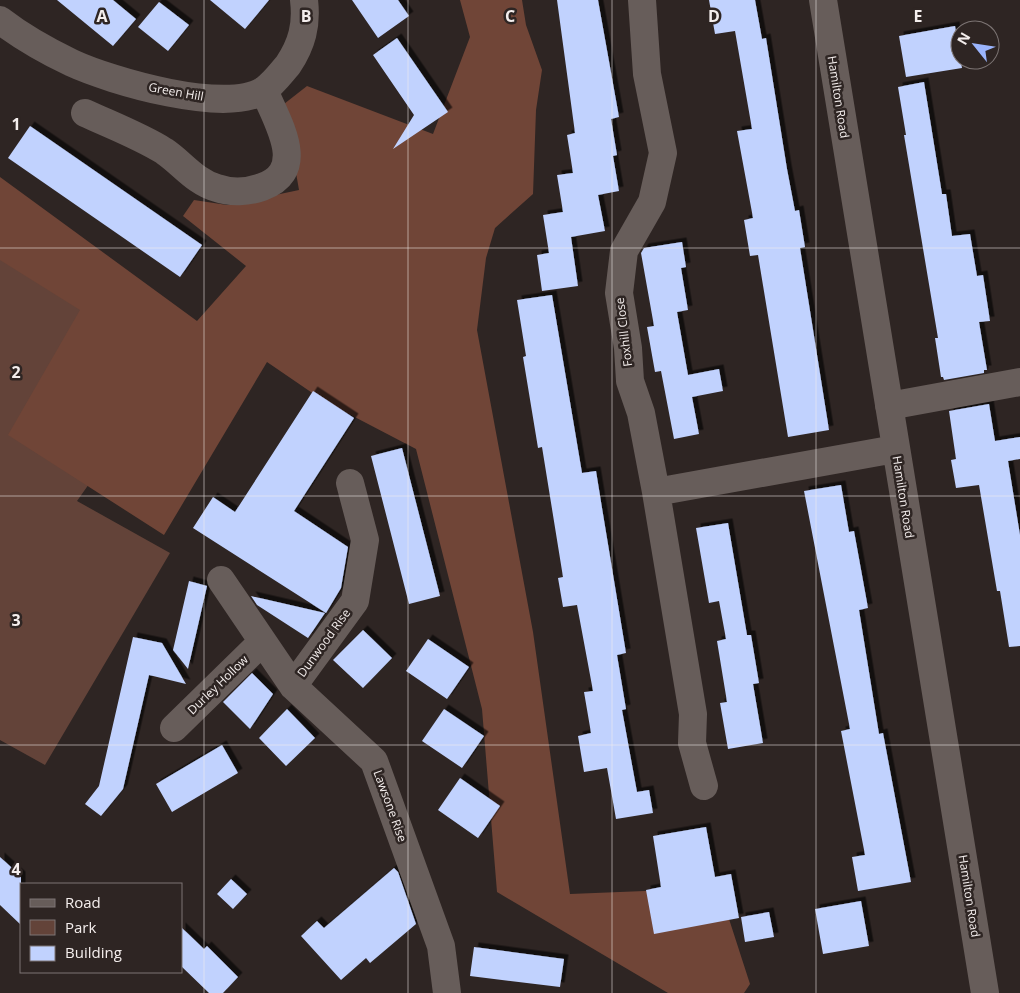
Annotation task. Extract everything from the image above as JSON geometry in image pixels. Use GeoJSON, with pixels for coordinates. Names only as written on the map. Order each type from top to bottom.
{"type":"FeatureCollection","features":[{"type":"Feature","properties":{"kind":"street","name":"Green Hill"},"geometry":{"type":"LineString","coordinates":[[0,20],[19,34],[73,64],[118,80],[167,93],[215,98],[244,97],[264,90],[282,72],[295,55],[303,37],[306,16],[304,0]]}},
{"type":"Feature","properties":{"kind":"street","name":"Foxhill Close"},"geometry":{"type":"LineString","coordinates":[[642,0],[647,74],[663,153],[652,202],[624,251],[619,293],[628,348],[630,381],[641,413],[656,492],[693,714],[692,743],[704,786]]}},
{"type":"Feature","properties":{"kind":"street","name":"Hamilton Road"},"geometry":{"type":"LineString","coordinates":[[822,0],[985,993]]}},
{"type":"Feature","properties":{"kind":"street"},"geometry":{"type":"LineString","coordinates":[[85,113],[165,152],[206,184],[228,191],[256,189],[270,184],[280,177],[286,169],[288,158],[279,125],[264,90]]}},
{"type":"Feature","properties":{"kind":"street"},"geometry":{"type":"LineString","coordinates":[[889,406],[1020,382]]}},
{"type":"Feature","properties":{"kind":"street"},"geometry":{"type":"LineString","coordinates":[[656,492],[895,449]]}},
{"type":"Feature","properties":{"kind":"street","name":"Dunwood Rise"},"geometry":{"type":"LineString","coordinates":[[293,686],[355,600],[365,540],[350,483]]}},
{"type":"Feature","properties":{"kind":"street","name":"Lawsone Rise"},"geometry":{"type":"LineString","coordinates":[[221,580],[293,686],[374,761],[441,946],[447,993]]}},
{"type":"Feature","properties":{"kind":"street","name":"Durley Hollow"},"geometry":{"type":"LineString","coordinates":[[174,728],[262,642]]}},
{"type":"Feature","properties":{"kind":"green space"},"geometry":{"type":"Polygon","coordinates":[[[0,223],[196,332],[77,501],[170,553],[45,765],[0,740],[0,223]]]}},
{"type":"Feature","properties":{"kind":"shaded area"},"geometry":{"type":"Polygon","coordinates":[[[460,0],[522,0],[526,25],[542,70],[536,110],[533,194],[495,228],[486,258],[477,330],[533,632],[570,894],[719,888],[750,984],[744,993],[668,993],[497,892],[482,709],[416,449],[324,401],[267,362],[164,535],[8,435],[80,310],[0,260],[0,177],[197,321],[246,266],[183,216],[194,200],[227,205],[299,190],[284,104],[307,86],[433,134],[470,37],[460,0]]]}},
{"type":"Feature","properties":{"kind":"building"},"geometry":{"type":"Polygon","coordinates":[[[57,0],[113,0],[136,19],[113,46],[57,0]]]}},
{"type":"Feature","properties":{"kind":"building"},"geometry":{"type":"Polygon","coordinates":[[[210,0],[269,0],[245,29],[210,0]]]}},
{"type":"Feature","properties":{"kind":"building"},"geometry":{"type":"Polygon","coordinates":[[[352,0],[398,0],[409,16],[378,38],[352,0]]]}},
{"type":"Feature","properties":{"kind":"building"},"geometry":{"type":"Polygon","coordinates":[[[557,0],[598,0],[619,117],[611,119],[617,155],[613,156],[619,191],[598,195],[605,231],[571,237],[578,286],[542,291],[537,255],[549,253],[543,215],[563,212],[557,175],[573,173],[567,135],[575,133],[557,0]]]}},
{"type":"Feature","properties":{"kind":"building"},"geometry":{"type":"Polygon","coordinates":[[[709,0],[755,0],[762,39],[766,38],[787,169],[795,211],[799,210],[805,247],[800,248],[829,430],[788,437],[758,255],[750,256],[744,220],[753,218],[737,131],[752,129],[735,31],[715,34],[709,0]]]}},
{"type":"Feature","properties":{"kind":"building"},"geometry":{"type":"Polygon","coordinates":[[[159,2],[189,25],[168,51],[138,27],[159,2]]]}},
{"type":"Feature","properties":{"kind":"building"},"geometry":{"type":"Polygon","coordinates":[[[950,27],[950,70],[906,77],[899,36],[950,27]]]}},
{"type":"Feature","properties":{"kind":"building"},"geometry":{"type":"Polygon","coordinates":[[[397,38],[448,112],[393,149],[414,115],[373,55],[397,38]]]}},
{"type":"Feature","properties":{"kind":"building"},"geometry":{"type":"Polygon","coordinates":[[[924,82],[942,194],[946,194],[952,236],[970,234],[977,276],[983,275],[990,321],[979,322],[987,370],[984,370],[984,373],[944,380],[941,377],[935,338],[938,338],[904,135],[906,135],[898,87],[924,82]]]}},
{"type":"Feature","properties":{"kind":"building"},"geometry":{"type":"Polygon","coordinates":[[[30,126],[202,245],[180,277],[8,158],[30,126]]]}},
{"type":"Feature","properties":{"kind":"building"},"geometry":{"type":"Polygon","coordinates":[[[682,242],[686,267],[681,268],[688,310],[677,312],[688,375],[719,369],[723,391],[692,397],[699,434],[674,439],[661,371],[655,372],[647,327],[654,326],[641,253],[644,248],[682,242]]]}},
{"type":"Feature","properties":{"kind":"building"},"geometry":{"type":"Polygon","coordinates":[[[552,295],[582,473],[596,471],[626,653],[617,655],[626,709],[622,710],[637,792],[649,790],[653,813],[616,819],[607,768],[584,772],[578,736],[591,733],[584,692],[593,691],[577,605],[563,607],[558,578],[563,577],[542,447],[538,448],[523,357],[526,356],[517,300],[552,295]]]}},
{"type":"Feature","properties":{"kind":"building"},"geometry":{"type":"Polygon","coordinates":[[[313,391],[354,418],[294,511],[348,547],[341,588],[326,613],[193,528],[213,497],[235,512],[313,391]]]}},
{"type":"Feature","properties":{"kind":"building"},"geometry":{"type":"Polygon","coordinates":[[[989,404],[995,441],[1020,437],[1020,459],[1008,461],[1020,535],[1020,646],[1009,647],[1000,591],[997,591],[979,485],[956,488],[951,460],[956,459],[949,411],[989,404]]]}},
{"type":"Feature","properties":{"kind":"building"},"geometry":{"type":"Polygon","coordinates":[[[402,448],[440,596],[409,604],[371,456],[402,448]]]}},
{"type":"Feature","properties":{"kind":"building"},"geometry":{"type":"Polygon","coordinates":[[[841,485],[849,532],[854,531],[868,608],[859,610],[879,734],[883,733],[911,882],[858,891],[852,857],[865,855],[841,731],[850,729],[804,491],[841,485]]]}},
{"type":"Feature","properties":{"kind":"building"},"geometry":{"type":"Polygon","coordinates":[[[728,523],[747,635],[751,635],[759,683],[753,684],[763,743],[728,749],[720,703],[727,702],[717,641],[726,639],[719,601],[709,603],[696,528],[728,523]]]}},
{"type":"Feature","properties":{"kind":"building"},"geometry":{"type":"Polygon","coordinates":[[[189,581],[207,586],[188,669],[173,650],[189,581]]]}},
{"type":"Feature","properties":{"kind":"building"},"geometry":{"type":"Polygon","coordinates":[[[251,596],[325,613],[308,638],[257,605],[251,596]]]}},
{"type":"Feature","properties":{"kind":"building"},"geometry":{"type":"Polygon","coordinates":[[[363,630],[392,658],[363,688],[333,660],[363,630]]]}},
{"type":"Feature","properties":{"kind":"building"},"geometry":{"type":"Polygon","coordinates":[[[133,637],[162,643],[186,684],[149,675],[123,789],[101,816],[85,804],[99,786],[133,637]]]}},
{"type":"Feature","properties":{"kind":"building"},"geometry":{"type":"Polygon","coordinates":[[[428,639],[469,667],[447,699],[406,671],[428,639]]]}},
{"type":"Feature","properties":{"kind":"building"},"geometry":{"type":"Polygon","coordinates":[[[252,673],[273,694],[250,729],[223,702],[252,673]]]}},
{"type":"Feature","properties":{"kind":"building"},"geometry":{"type":"Polygon","coordinates":[[[287,709],[315,738],[286,766],[259,738],[287,709]]]}},
{"type":"Feature","properties":{"kind":"building"},"geometry":{"type":"Polygon","coordinates":[[[444,709],[484,736],[462,768],[422,741],[444,709]]]}},
{"type":"Feature","properties":{"kind":"building"},"geometry":{"type":"Polygon","coordinates":[[[222,745],[238,773],[172,812],[156,784],[222,745]]]}},
{"type":"Feature","properties":{"kind":"building"},"geometry":{"type":"Polygon","coordinates":[[[460,778],[500,806],[478,838],[438,810],[460,778]]]}},
{"type":"Feature","properties":{"kind":"building"},"geometry":{"type":"Polygon","coordinates":[[[706,827],[715,877],[731,874],[739,918],[654,934],[646,890],[661,887],[653,836],[706,827]]]}},
{"type":"Feature","properties":{"kind":"building"},"geometry":{"type":"Polygon","coordinates":[[[0,857],[21,876],[20,924],[0,905],[0,857]]]}},
{"type":"Feature","properties":{"kind":"building"},"geometry":{"type":"Polygon","coordinates":[[[394,868],[398,872],[416,924],[370,963],[366,958],[341,980],[301,936],[317,921],[324,928],[394,868]]]}},
{"type":"Feature","properties":{"kind":"building"},"geometry":{"type":"Polygon","coordinates":[[[231,879],[247,894],[233,909],[217,894],[231,879]]]}},
{"type":"Feature","properties":{"kind":"building"},"geometry":{"type":"Polygon","coordinates":[[[861,901],[869,946],[823,954],[815,909],[861,901]]]}},
{"type":"Feature","properties":{"kind":"building"},"geometry":{"type":"Polygon","coordinates":[[[769,912],[774,937],[745,942],[741,917],[769,912]]]}},
{"type":"Feature","properties":{"kind":"building"},"geometry":{"type":"Polygon","coordinates":[[[182,928],[204,949],[207,946],[238,977],[223,993],[209,993],[182,967],[182,928]]]}},
{"type":"Feature","properties":{"kind":"building"},"geometry":{"type":"Polygon","coordinates":[[[474,947],[564,959],[560,987],[470,976],[474,947]]]}}]}
